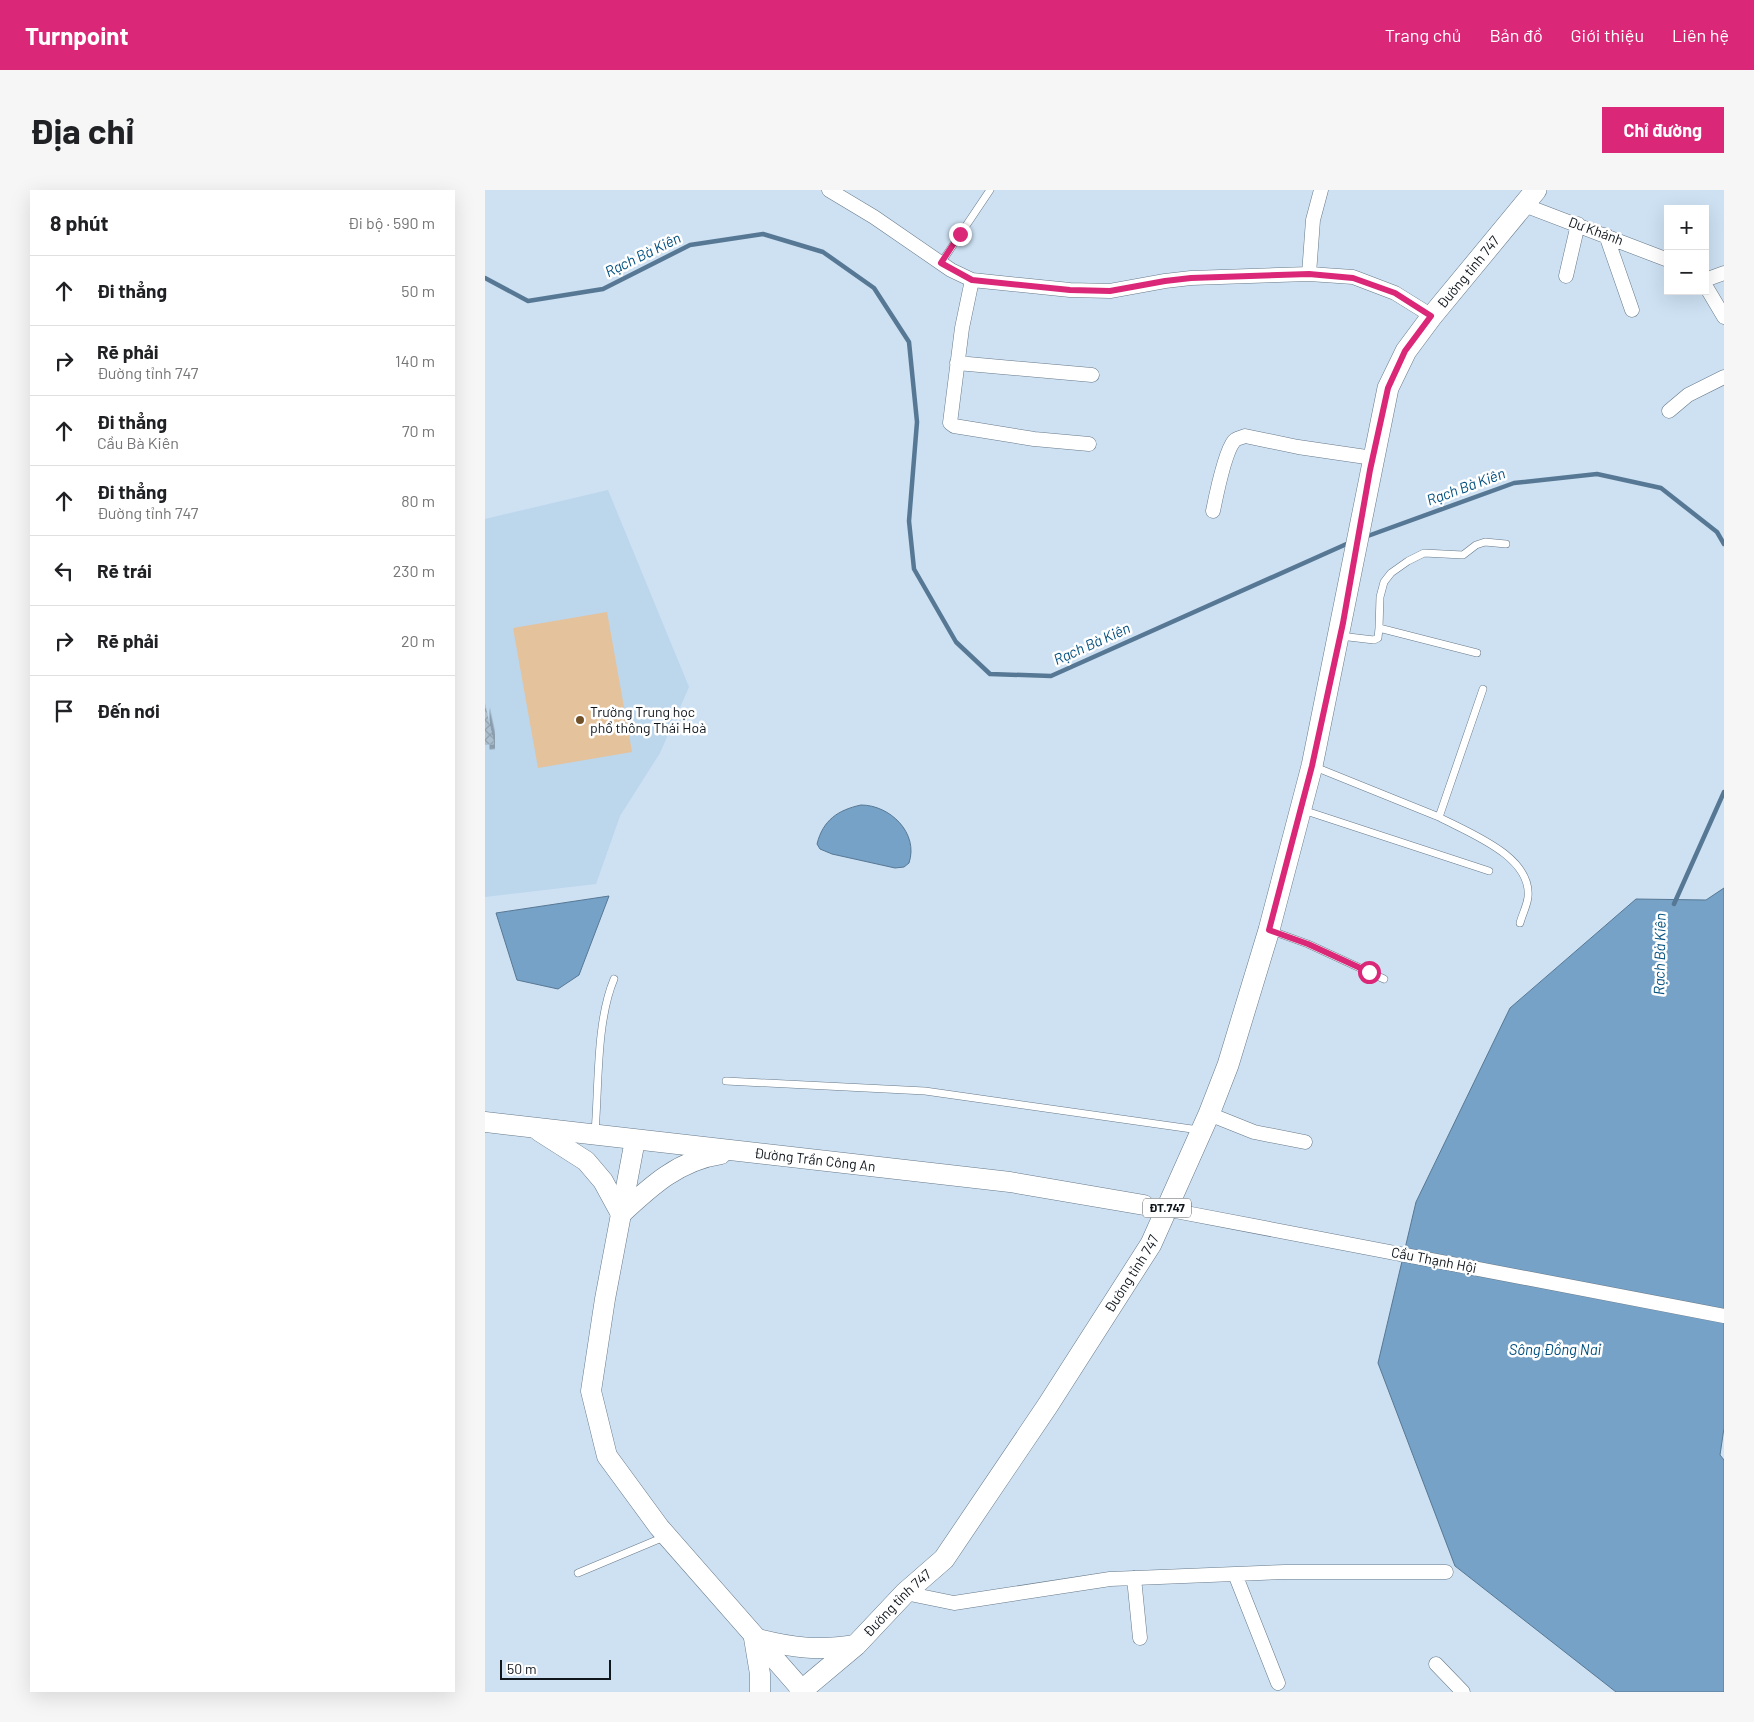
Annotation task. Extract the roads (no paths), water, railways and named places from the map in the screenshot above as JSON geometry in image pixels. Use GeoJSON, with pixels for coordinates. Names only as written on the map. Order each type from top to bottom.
{"type":"FeatureCollection","features":[{"type":"Feature","properties":{"kind":"main road","name":"Đường tỉnh 747"},"geometry":{"type":"LineString","coordinates":[[1372,464],[1388,388],[1405,351],[1431,316],[1530,197]]}},
{"type":"Feature","properties":{"kind":"main road","name":"ĐT.747"},"geometry":{"type":"LineString","coordinates":[[1341,629],[1372,464]]}},
{"type":"Feature","properties":{"kind":"main road","name":"Đường tỉnh 747"},"geometry":{"type":"LineString","coordinates":[[801,1691],[857,1645],[905,1594],[944,1558],[1048,1405],[1151,1244],[1228,1065],[1269,930],[1312,766],[1341,629]]}},
{"type":"Feature","properties":{"kind":"street"},"geometry":{"type":"LineString","coordinates":[[829,190],[874,217],[941,263],[972,280],[1070,290],[1110,291],[1173,280],[1309,274],[1353,278],[1395,293],[1431,316]]}},
{"type":"Feature","properties":{"kind":"street"},"geometry":{"type":"LineString","coordinates":[[1309,274],[1313,220],[1321,190]]}},
{"type":"Feature","properties":{"kind":"street","name":"Dư Khánh"},"geometry":{"type":"LineString","coordinates":[[1530,197],[1578,224],[1664,258]]}},
{"type":"Feature","properties":{"kind":"street"},"geometry":{"type":"LineString","coordinates":[[1566,276],[1578,224]]}},
{"type":"Feature","properties":{"kind":"street"},"geometry":{"type":"LineString","coordinates":[[1606,235],[1632,310]]}},
{"type":"Feature","properties":{"kind":"street"},"geometry":{"type":"LineString","coordinates":[[1709,279],[1724,273]]}},
{"type":"Feature","properties":{"kind":"street"},"geometry":{"type":"LineString","coordinates":[[972,280],[957,363],[949,417],[950,423],[954,426],[1034,439],[1089,444]]}},
{"type":"Feature","properties":{"kind":"street"},"geometry":{"type":"LineString","coordinates":[[1709,291],[1724,317]]}},
{"type":"Feature","properties":{"kind":"street"},"geometry":{"type":"LineString","coordinates":[[957,363],[1092,375]]}},
{"type":"Feature","properties":{"kind":"street"},"geometry":{"type":"LineString","coordinates":[[1669,411],[1688,395],[1724,376]]}},
{"type":"Feature","properties":{"kind":"street"},"geometry":{"type":"LineString","coordinates":[[1213,511],[1221,476],[1233,443],[1245,436],[1372,464]]}},
{"type":"Feature","properties":{"kind":"street","name":"Đường Trần Công An"},"geometry":{"type":"LineString","coordinates":[[485,1122],[1010,1182],[1145,1205]]}},
{"type":"Feature","properties":{"kind":"street"},"geometry":{"type":"LineString","coordinates":[[1205,1122],[1305,1142]]}},
{"type":"Feature","properties":{"kind":"street"},"geometry":{"type":"LineString","coordinates":[[533,1127],[587,1160],[603,1182],[621,1214]]}},
{"type":"Feature","properties":{"kind":"street"},"geometry":{"type":"LineString","coordinates":[[635,1140],[591,1391],[607,1456],[666,1536],[801,1691]]}},
{"type":"Feature","properties":{"kind":"street"},"geometry":{"type":"LineString","coordinates":[[621,1214],[651,1186],[681,1165],[705,1156],[741,1151]]}},
{"type":"Feature","properties":{"kind":"street","name":"Cầu Thạnh Hội"},"geometry":{"type":"LineString","coordinates":[[1145,1205],[1724,1316]]}},
{"type":"Feature","properties":{"kind":"street"},"geometry":{"type":"LineString","coordinates":[[905,1594],[954,1603],[1134,1578],[1235,1574],[1446,1572]]}},
{"type":"Feature","properties":{"kind":"street"},"geometry":{"type":"LineString","coordinates":[[1235,1574],[1278,1683]]}},
{"type":"Feature","properties":{"kind":"street"},"geometry":{"type":"LineString","coordinates":[[1134,1578],[1140,1638]]}},
{"type":"Feature","properties":{"kind":"street"},"geometry":{"type":"LineString","coordinates":[[754,1638],[805,1649],[830,1649],[857,1645]]}},
{"type":"Feature","properties":{"kind":"street"},"geometry":{"type":"LineString","coordinates":[[754,1638],[761,1674],[761,1692]]}},
{"type":"Feature","properties":{"kind":"street"},"geometry":{"type":"LineString","coordinates":[[1436,1664],[1463,1692]]}},
{"type":"Feature","properties":{"kind":"lane"},"geometry":{"type":"LineString","coordinates":[[941,263],[990,190]]}},
{"type":"Feature","properties":{"kind":"lane"},"geometry":{"type":"LineString","coordinates":[[1341,629],[1374,640],[1378,638],[1380,597],[1384,582],[1391,573],[1408,561],[1423,554],[1463,555],[1476,545],[1485,542],[1506,544]]}},
{"type":"Feature","properties":{"kind":"lane"},"geometry":{"type":"LineString","coordinates":[[1379,628],[1477,653]]}},
{"type":"Feature","properties":{"kind":"lane"},"geometry":{"type":"LineString","coordinates":[[1439,817],[1483,689]]}},
{"type":"Feature","properties":{"kind":"lane"},"geometry":{"type":"LineString","coordinates":[[1312,766],[1439,817],[1498,849],[1520,866],[1527,884],[1527,897],[1520,923]]}},
{"type":"Feature","properties":{"kind":"lane"},"geometry":{"type":"LineString","coordinates":[[1300,809],[1489,871]]}},
{"type":"Feature","properties":{"kind":"lane"},"geometry":{"type":"LineString","coordinates":[[1269,930],[1308,944],[1384,979]]}},
{"type":"Feature","properties":{"kind":"lane"},"geometry":{"type":"LineString","coordinates":[[595,1135],[603,1017],[607,996],[614,978]]}},
{"type":"Feature","properties":{"kind":"lane"},"geometry":{"type":"LineString","coordinates":[[726,1081],[950,1094],[1205,1122]]}},
{"type":"Feature","properties":{"kind":"lane"},"geometry":{"type":"LineString","coordinates":[[579,1573],[666,1536]]}},
{"type":"Feature","properties":{"kind":"water"},"geometry":{"type":"Polygon","coordinates":[[[861,805],[872,806],[892,815],[906,831],[910,841],[911,852],[909,863],[904,867],[895,868],[832,854],[820,849],[817,844],[827,822],[845,810],[861,805]]]}},
{"type":"Feature","properties":{"kind":"water","name":"Sông Đồng Nai"},"geometry":{"type":"Polygon","coordinates":[[[1724,888],[1724,1428],[1720,1455],[1724,1460],[1724,1692],[1616,1692],[1455,1566],[1378,1363],[1416,1202],[1510,1008],[1636,899],[1706,900],[1724,888]]]}},
{"type":"Feature","properties":{"kind":"water"},"geometry":{"type":"Polygon","coordinates":[[[609,896],[579,975],[558,989],[517,980],[496,913],[609,896]]]}},
{"type":"Feature","properties":{"kind":"waterway","name":"Rạch Bà Kiên"},"geometry":{"type":"LineString","coordinates":[[485,278],[528,301],[603,289],[690,245],[763,234],[823,252],[874,288],[909,342],[917,422],[909,521],[914,569],[956,642],[990,674],[1051,676],[1351,542]]}},
{"type":"Feature","properties":{"kind":"waterway","name":"Rạch Bà Kiên"},"geometry":{"type":"LineString","coordinates":[[1365,537],[1514,483],[1597,474],[1661,488],[1717,532],[1724,544]]}},
{"type":"Feature","properties":{"kind":"waterway","name":"Rạch Bà Kiên"},"geometry":{"type":"LineString","coordinates":[[1674,904],[1724,792]]}},
{"type":"Feature","properties":{"kind":"place","name":"Trường Trung học phổ thông Thái Hoà"},"geometry":{"type":"Point","coordinates":[580,720]}}]}
